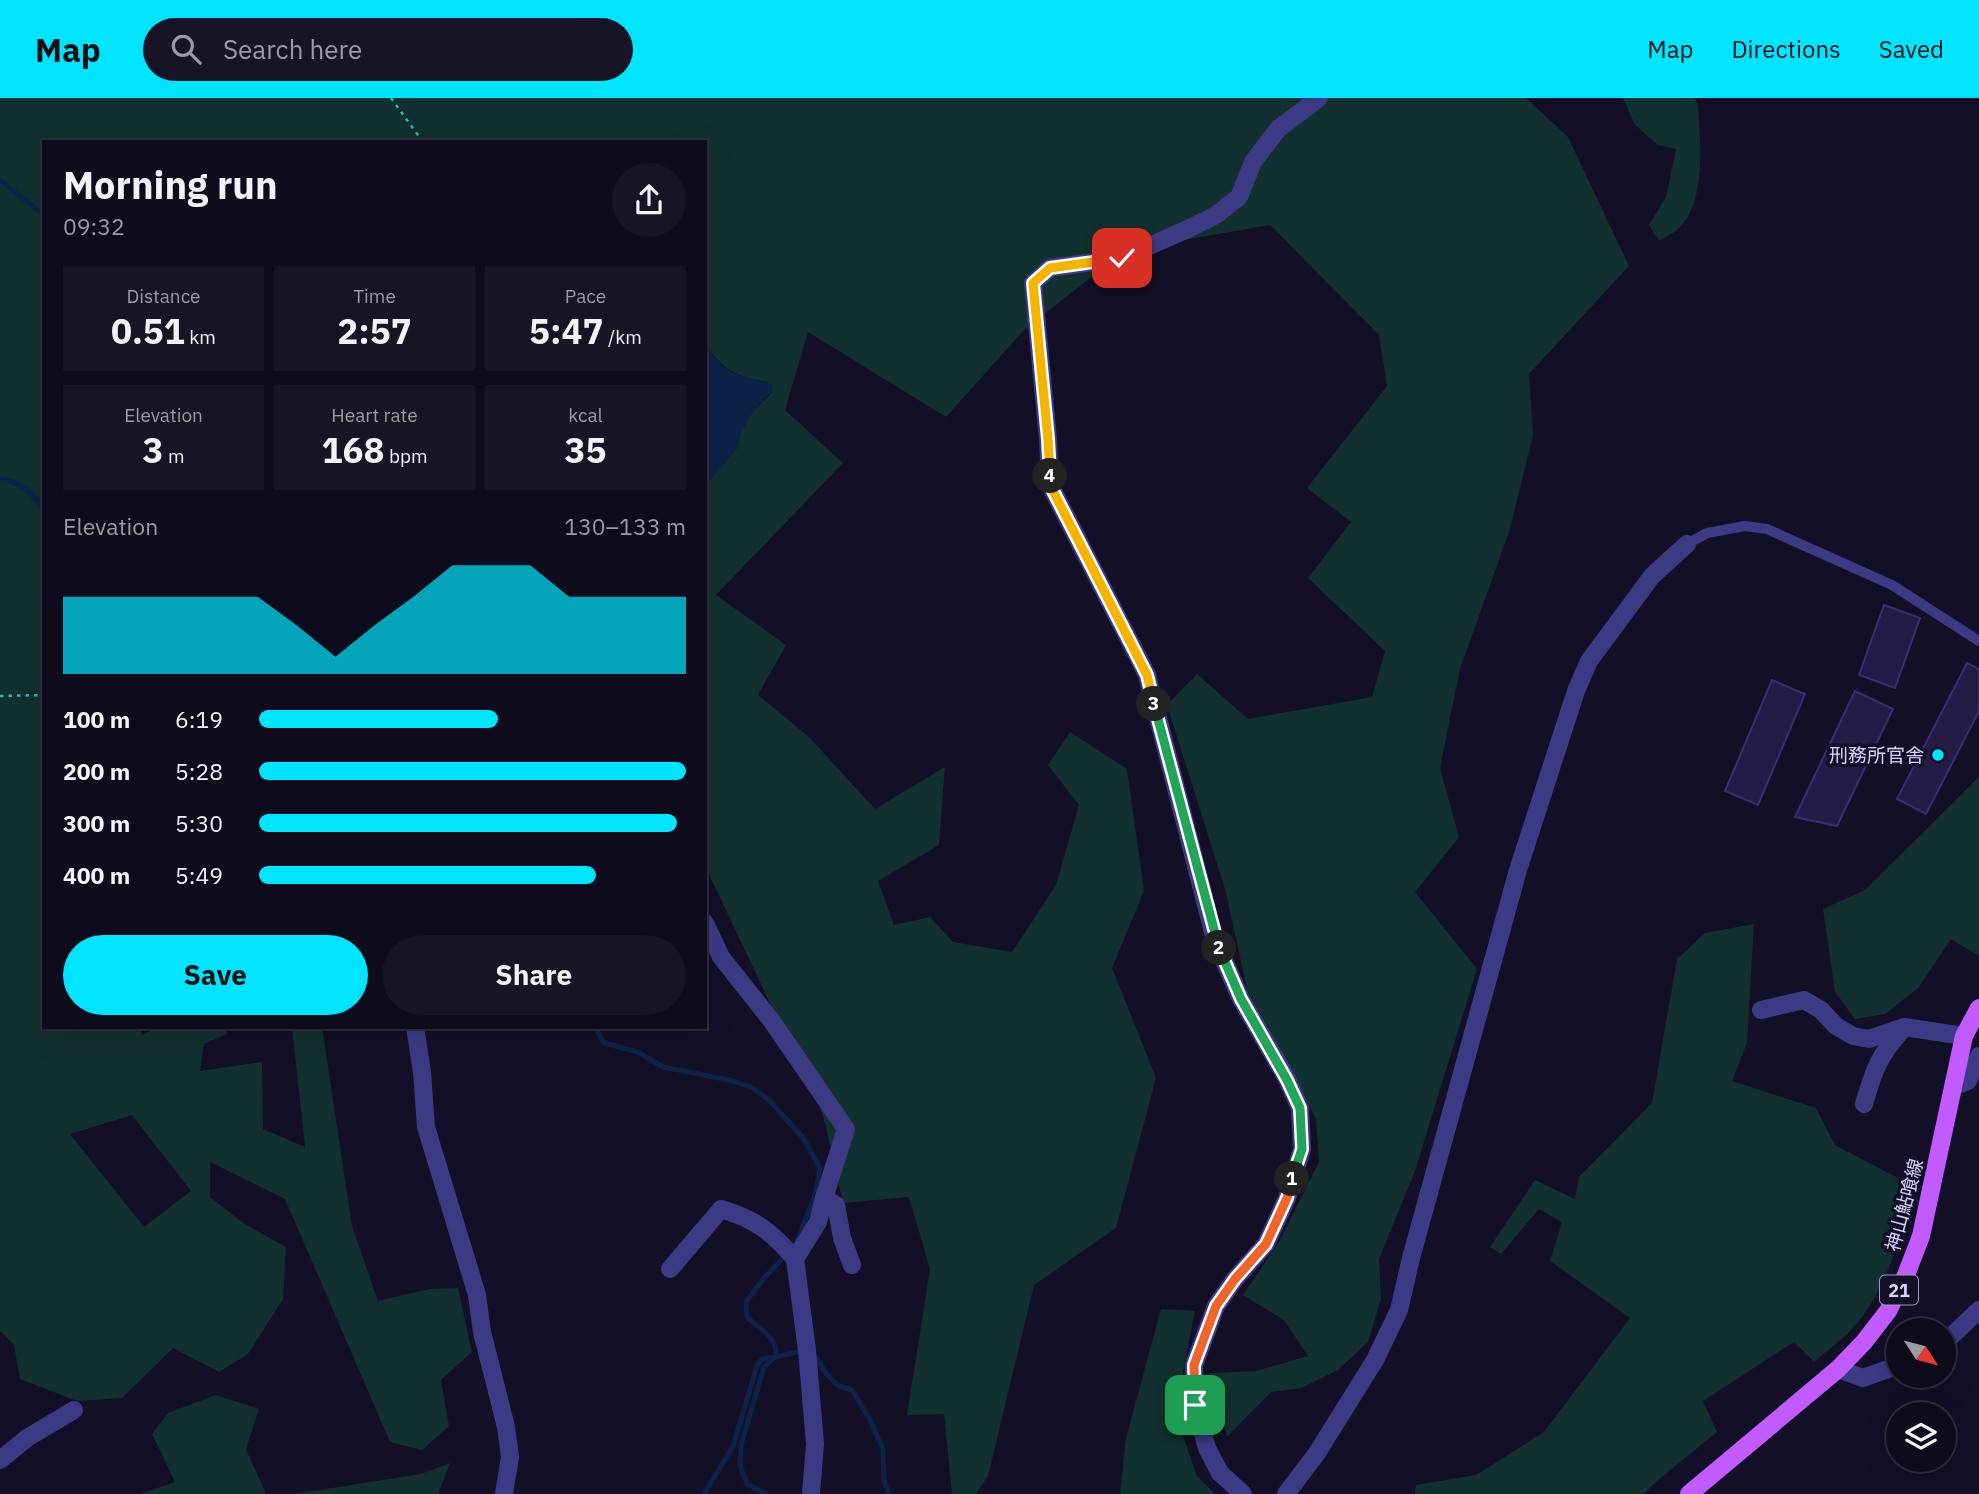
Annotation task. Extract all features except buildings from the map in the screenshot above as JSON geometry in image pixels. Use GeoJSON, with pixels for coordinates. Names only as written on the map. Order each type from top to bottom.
{"type":"FeatureCollection","features":[{"type":"Feature","properties":{"kind":"main road","name":"神山鮎喰線"},"geometry":{"type":"LineString","coordinates":[[1689,1494],[1838,1369],[1888,1311],[1922,1236],[1964,1036],[1979,1008]]}},
{"type":"Feature","properties":{"kind":"street"},"geometry":{"type":"LineString","coordinates":[[1243,1494],[1220,1473],[1207,1448],[1195,1405],[1194,1365],[1216,1306],[1235,1279],[1266,1244],[1287,1198],[1302,1149],[1300,1108],[1241,999],[1215,940],[1147,675],[1050,485],[1033,283],[1050,268],[1122,258],[1216,215],[1239,197],[1253,162],[1278,129],[1319,98]]}},
{"type":"Feature","properties":{"kind":"street"},"geometry":{"type":"LineString","coordinates":[[1286,1494],[1317,1452],[1375,1360],[1398,1310],[1518,870],[1576,691],[1589,661],[1651,576],[1687,544]]}},
{"type":"Feature","properties":{"kind":"street"},"geometry":{"type":"LineString","coordinates":[[707,927],[721,957],[771,1020],[846,1129],[818,1222],[790,1254]]}},
{"type":"Feature","properties":{"kind":"street"},"geometry":{"type":"LineString","coordinates":[[1761,1010],[1804,1000],[1853,1036],[1869,1039],[1904,1027],[1964,1036]]}},
{"type":"Feature","properties":{"kind":"street"},"geometry":{"type":"LineString","coordinates":[[1864,1104],[1875,1068],[1886,1048],[1904,1027]]}},
{"type":"Feature","properties":{"kind":"street"},"geometry":{"type":"LineString","coordinates":[[415,1029],[426,1127],[477,1296],[482,1332],[506,1427],[510,1457],[504,1494]]}},
{"type":"Feature","properties":{"kind":"street"},"geometry":{"type":"LineString","coordinates":[[1953,1087],[1968,1080],[1979,1056]]}},
{"type":"Feature","properties":{"kind":"street"},"geometry":{"type":"LineString","coordinates":[[824,1198],[836,1205],[842,1238],[852,1265]]}},
{"type":"Feature","properties":{"kind":"street"},"geometry":{"type":"LineString","coordinates":[[670,1269],[721,1209],[746,1216],[777,1238],[790,1254],[808,1355],[815,1444],[811,1494]]}},
{"type":"Feature","properties":{"kind":"street"},"geometry":{"type":"LineString","coordinates":[[1956,1332],[1979,1310]]}},
{"type":"Feature","properties":{"kind":"street"},"geometry":{"type":"LineString","coordinates":[[1838,1369],[1863,1378],[1886,1370]]}},
{"type":"Feature","properties":{"kind":"street"},"geometry":{"type":"LineString","coordinates":[[0,1460],[27,1438],[74,1410]]}},
{"type":"Feature","properties":{"kind":"lane"},"geometry":{"type":"LineString","coordinates":[[1687,544],[1707,533],[1745,526],[1768,529],[1892,585],[1979,641]]}},
{"type":"Feature","properties":{"kind":"path"},"geometry":{"type":"LineString","coordinates":[[391,98],[422,140]]}},
{"type":"Feature","properties":{"kind":"path"},"geometry":{"type":"LineString","coordinates":[[0,696],[42,695]]}},
{"type":"Feature","properties":{"kind":"green space"},"geometry":{"type":"Polygon","coordinates":[[[0,98],[1526,98],[1568,137],[1629,266],[1529,374],[1533,435],[1510,529],[1460,669],[1440,768],[1459,837],[1415,892],[1477,969],[1415,1171],[1379,1259],[1381,1299],[1368,1342],[1338,1370],[1301,1388],[1271,1392],[1227,1437],[1209,1373],[1256,1371],[1308,1356],[1284,1320],[1243,1295],[1279,1242],[1319,1162],[1316,1119],[1247,989],[1225,889],[1167,705],[1197,674],[1248,719],[1372,697],[1385,651],[1308,578],[1351,522],[1307,488],[1387,386],[1379,335],[1270,225],[1126,250],[1024,330],[946,417],[808,332],[785,410],[843,463],[716,595],[786,645],[758,695],[809,737],[875,809],[945,767],[939,845],[878,881],[894,925],[930,917],[953,942],[1012,952],[1056,885],[1079,805],[1048,765],[1070,732],[1127,769],[1144,891],[1112,968],[1156,1078],[1116,1228],[1034,1285],[988,1476],[976,1494],[952,1494],[944,1414],[907,1415],[930,1269],[909,1197],[843,1203],[823,1115],[707,870],[707,481],[737,448],[749,416],[772,392],[767,382],[739,375],[725,367],[707,347],[707,140],[42,140],[42,1029],[141,1029],[142,1035],[155,1029],[226,1029],[227,1034],[204,1044],[200,1071],[262,1062],[263,1129],[305,1147],[292,1029],[322,1029],[352,1226],[378,1301],[429,1289],[458,1288],[472,1352],[441,1380],[449,1426],[422,1450],[390,1442],[285,1199],[210,1162],[210,1197],[243,1223],[286,1247],[283,1299],[248,1354],[219,1372],[173,1348],[122,1398],[77,1401],[20,1379],[14,1345],[0,1331],[0,98]],[[132,1115],[70,1134],[144,1227],[191,1191],[132,1115]]]}},
{"type":"Feature","properties":{"kind":"green space"},"geometry":{"type":"Polygon","coordinates":[[[1623,98],[1695,98],[1698,106],[1700,171],[1694,204],[1678,229],[1659,241],[1649,225],[1666,197],[1676,149],[1658,145],[1635,125],[1623,98]]]}},
{"type":"Feature","properties":{"kind":"green space"},"geometry":{"type":"Polygon","coordinates":[[[1979,777],[1979,956],[1951,939],[1918,988],[1885,1014],[1855,1019],[1835,992],[1823,909],[1865,890],[1979,777]]]}},
{"type":"Feature","properties":{"kind":"green space"},"geometry":{"type":"Polygon","coordinates":[[[1754,924],[1747,1043],[1732,1081],[1816,1108],[1835,1145],[1917,1188],[1891,1263],[1873,1300],[1851,1330],[1814,1362],[1794,1342],[1703,1401],[1717,1432],[1644,1494],[1415,1494],[1416,1485],[1476,1475],[1544,1432],[1630,1318],[1550,1261],[1562,1222],[1539,1209],[1501,1254],[1490,1247],[1535,1180],[1575,1199],[1579,1177],[1652,1103],[1677,959],[1705,933],[1754,924]]]}},
{"type":"Feature","properties":{"kind":"green space"},"geometry":{"type":"Polygon","coordinates":[[[1161,1309],[1195,1311],[1175,1413],[1197,1476],[1215,1494],[1120,1494],[1126,1438],[1161,1309]]]}},
{"type":"Feature","properties":{"kind":"green space"},"geometry":{"type":"Polygon","coordinates":[[[216,1395],[259,1409],[246,1449],[266,1494],[140,1494],[175,1482],[152,1434],[168,1413],[216,1395]]]}},
{"type":"Feature","properties":{"kind":"green space"},"geometry":{"type":"Polygon","coordinates":[[[450,1463],[438,1494],[294,1494],[421,1474],[450,1463]]]}},
{"type":"Feature","properties":{"kind":"water"},"geometry":{"type":"Polygon","coordinates":[[[707,348],[727,369],[773,386],[772,391],[749,416],[737,448],[709,481],[707,348]]]}},
{"type":"Feature","properties":{"kind":"waterway"},"geometry":{"type":"LineString","coordinates":[[0,180],[42,213]]}},
{"type":"Feature","properties":{"kind":"waterway"},"geometry":{"type":"LineString","coordinates":[[0,479],[19,485],[42,506]]}},
{"type":"Feature","properties":{"kind":"waterway"},"geometry":{"type":"LineString","coordinates":[[596,1029],[604,1043],[638,1052],[663,1067],[734,1081],[753,1088],[769,1100],[804,1139],[820,1168],[815,1195],[797,1241]]}},
{"type":"Feature","properties":{"kind":"waterway"},"geometry":{"type":"LineString","coordinates":[[787,1254],[746,1302],[747,1317],[772,1339],[775,1357],[797,1352],[816,1357],[827,1375],[839,1386],[852,1390],[883,1449],[884,1481],[889,1494]]}},
{"type":"Feature","properties":{"kind":"waterway"},"geometry":{"type":"LineString","coordinates":[[704,1494],[733,1446],[757,1366],[762,1359],[775,1357]]}},
{"type":"Feature","properties":{"kind":"waterway"},"geometry":{"type":"LineString","coordinates":[[766,1494],[747,1484],[740,1465],[741,1445],[764,1367],[775,1357]]}},
{"type":"Feature","properties":{"kind":"place","name":"刑務所官舎"},"geometry":{"type":"Point","coordinates":[1938,755]}},
{"type":"Feature","properties":{"kind":"route"},"geometry":{"type":"LineString","coordinates":[[1122,258],[1050,268],[1033,283],[1050,485],[1147,675],[1215,940],[1241,999],[1300,1108],[1302,1149],[1287,1198],[1266,1244],[1235,1279],[1216,1306],[1194,1365],[1195,1405]]}}]}
